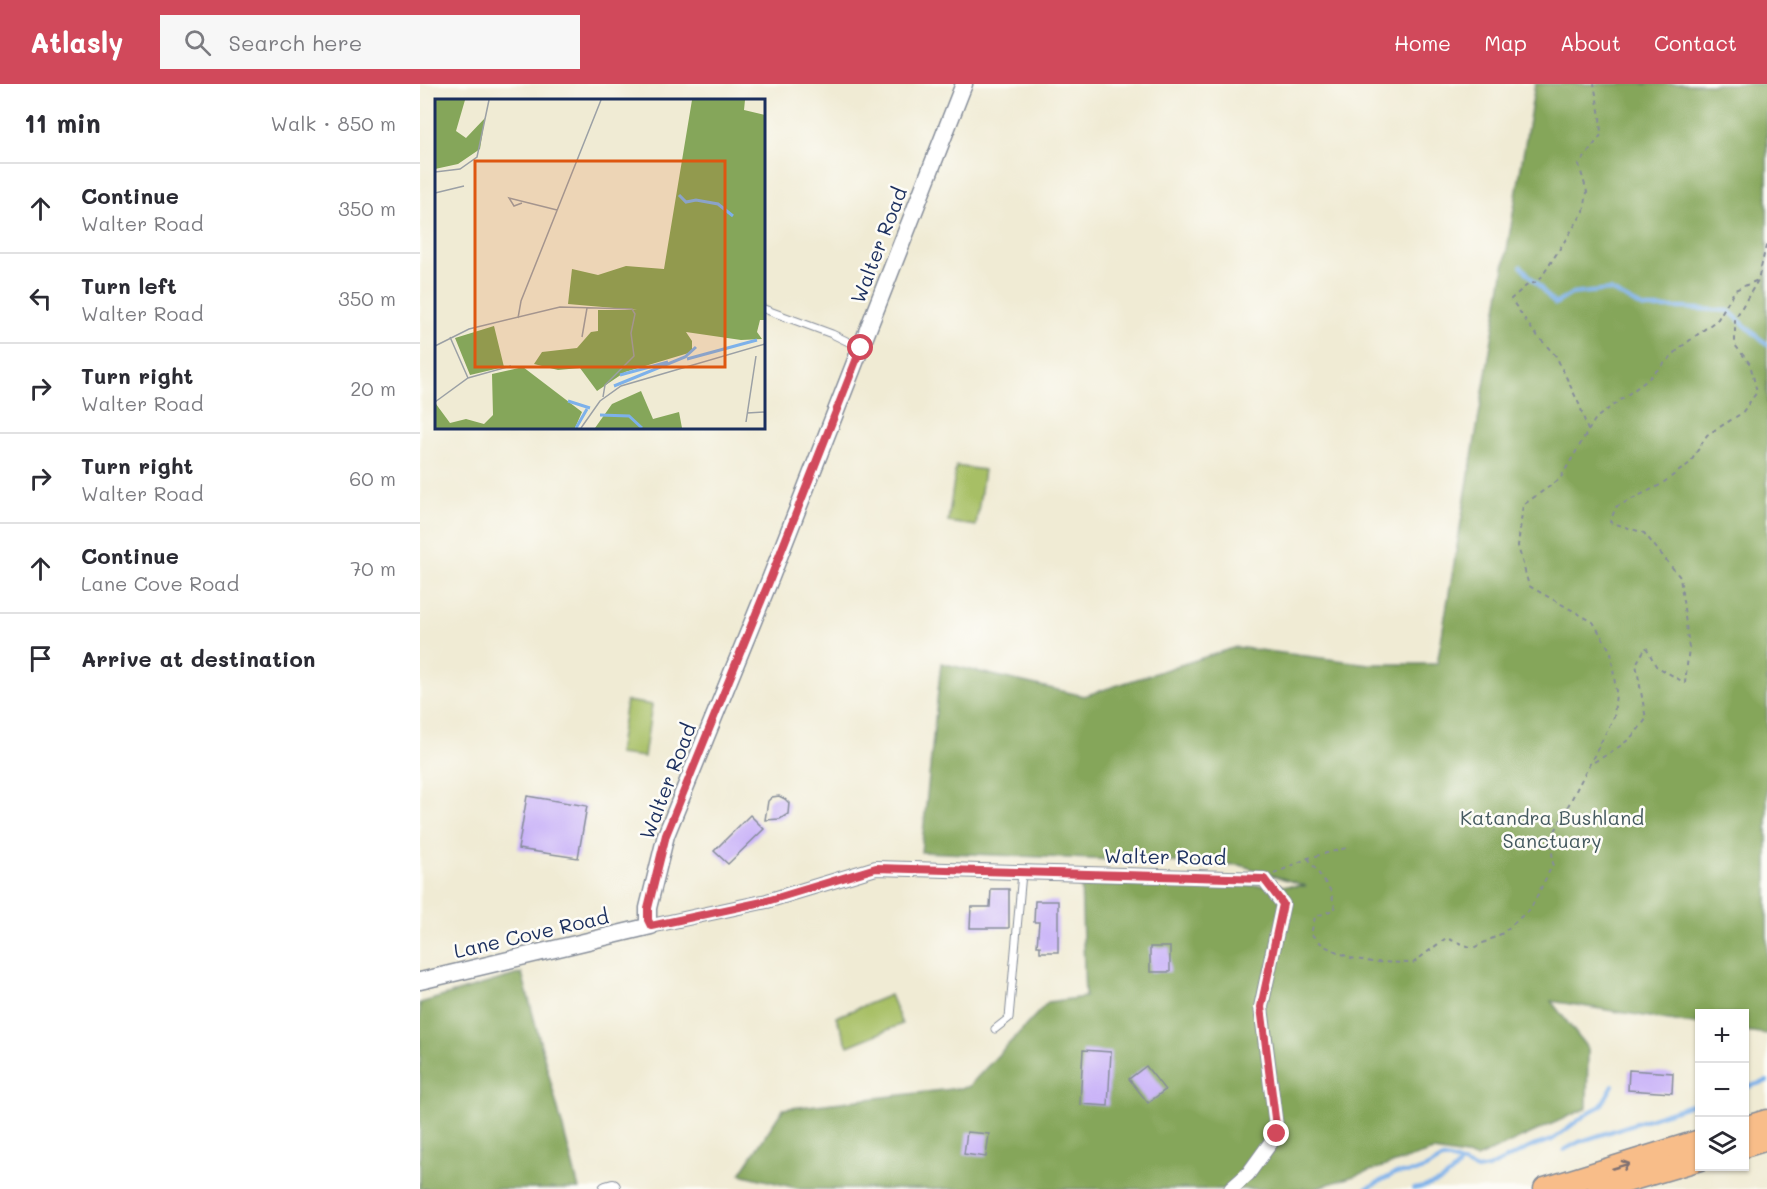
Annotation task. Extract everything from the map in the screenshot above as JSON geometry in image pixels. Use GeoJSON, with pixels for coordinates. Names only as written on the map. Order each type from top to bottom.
{"type":"FeatureCollection","features":[{"type":"Feature","properties":{"kind":"highway"},"geometry":{"type":"LineString","coordinates":[[1749,1126],[1767,1121]]}},
{"type":"Feature","properties":{"kind":"highway"},"geometry":{"type":"LineString","coordinates":[[1749,1144],[1767,1139]]}},
{"type":"Feature","properties":{"kind":"highway"},"geometry":{"type":"LineString","coordinates":[[1545,1189],[1695,1144]]}},
{"type":"Feature","properties":{"kind":"highway"},"geometry":{"type":"LineString","coordinates":[[1599,1189],[1695,1160]]}},
{"type":"Feature","properties":{"kind":"street","name":"Walter Road"},"geometry":{"type":"LineString","coordinates":[[964,84],[771,577],[666,835],[648,908],[648,920],[651,926],[767,901],[876,868],[1264,879]]}},
{"type":"Feature","properties":{"kind":"street"},"geometry":{"type":"LineString","coordinates":[[1231,1189],[1248,1174],[1277,1134],[1261,1007],[1283,904],[1264,879]]}},
{"type":"Feature","properties":{"kind":"street","name":"Lane Cove Road"},"geometry":{"type":"LineString","coordinates":[[420,981],[651,926]]}},
{"type":"Feature","properties":{"kind":"lane"},"geometry":{"type":"LineString","coordinates":[[765,309],[822,330],[861,348]]}},
{"type":"Feature","properties":{"kind":"lane"},"geometry":{"type":"LineString","coordinates":[[994,1029],[1009,1018],[1022,873]]}},
{"type":"Feature","properties":{"kind":"path"},"geometry":{"type":"LineString","coordinates":[[1588,431],[1580,405],[1556,356],[1533,331],[1511,299],[1526,286],[1539,281],[1584,211],[1587,192],[1579,165],[1601,135],[1594,84]]}},
{"type":"Feature","properties":{"kind":"path"},"geometry":{"type":"LineString","coordinates":[[1592,763],[1624,744],[1646,719],[1636,664],[1646,647],[1656,666],[1685,683],[1689,648],[1680,577],[1644,534],[1610,522],[1616,507],[1660,485],[1690,463],[1707,435],[1742,413],[1757,392],[1750,363],[1735,345],[1735,319],[1758,280],[1767,242]]}},
{"type":"Feature","properties":{"kind":"path"},"geometry":{"type":"LineString","coordinates":[[1308,858],[1331,891],[1335,909],[1315,917],[1311,934],[1324,946],[1351,958],[1413,963],[1446,938],[1473,948],[1503,933],[1531,908],[1553,864],[1551,839],[1614,717],[1616,692],[1611,652],[1593,622],[1529,586],[1518,546],[1523,505],[1560,479],[1596,418],[1646,381],[1681,347],[1719,319],[1736,290],[1758,280]]}},
{"type":"Feature","properties":{"kind":"path"},"geometry":{"type":"LineString","coordinates":[[1264,879],[1308,858],[1346,848]]}},
{"type":"Feature","properties":{"kind":"path"},"geometry":{"type":"LineString","coordinates":[[1366,961],[1366,968]]}},
{"type":"Feature","properties":{"kind":"green space","name":"Katandra Bushland Sanctuary"},"geometry":{"type":"Polygon","coordinates":[[[1535,84],[1767,84],[1767,1034],[1749,1032],[1749,1009],[1695,1009],[1695,1024],[1551,1001],[1588,1049],[1587,1108],[1477,1158],[1433,1151],[1313,1189],[800,1189],[740,1174],[783,1109],[968,1087],[1048,1002],[1085,997],[1081,883],[1306,886],[1240,865],[921,852],[941,663],[1084,696],[1236,647],[1369,664],[1437,664],[1535,84]]]}},
{"type":"Feature","properties":{"kind":"green space"},"geometry":{"type":"Polygon","coordinates":[[[956,466],[984,470],[976,526],[948,522],[956,466]]]}},
{"type":"Feature","properties":{"kind":"green space"},"geometry":{"type":"Polygon","coordinates":[[[626,701],[652,705],[644,757],[618,754],[626,701]]]}},
{"type":"Feature","properties":{"kind":"green space"},"geometry":{"type":"Polygon","coordinates":[[[522,973],[579,1189],[420,1189],[420,1003],[522,973]]]}},
{"type":"Feature","properties":{"kind":"green space"},"geometry":{"type":"Polygon","coordinates":[[[890,995],[902,1024],[848,1046],[836,1017],[890,995]]]}},
{"type":"Feature","properties":{"kind":"building"},"geometry":{"type":"Polygon","coordinates":[[[527,796],[587,806],[578,858],[518,849],[527,796]]]}},
{"type":"Feature","properties":{"kind":"building"},"geometry":{"type":"Polygon","coordinates":[[[779,796],[789,803],[788,814],[780,819],[765,820],[768,801],[772,797],[779,796]]]}},
{"type":"Feature","properties":{"kind":"building"},"geometry":{"type":"Polygon","coordinates":[[[750,815],[764,829],[728,864],[714,851],[750,815]]]}},
{"type":"Feature","properties":{"kind":"building"},"geometry":{"type":"Polygon","coordinates":[[[991,889],[1009,889],[1009,928],[970,928],[971,907],[990,907],[991,889]]]}},
{"type":"Feature","properties":{"kind":"building"},"geometry":{"type":"Polygon","coordinates":[[[1035,901],[1058,901],[1058,952],[1040,952],[1040,946],[1037,946],[1039,922],[1034,922],[1035,901]]]}},
{"type":"Feature","properties":{"kind":"building"},"geometry":{"type":"Polygon","coordinates":[[[1150,947],[1170,947],[1170,972],[1150,972],[1150,947]]]}},
{"type":"Feature","properties":{"kind":"building"},"geometry":{"type":"Polygon","coordinates":[[[1083,1050],[1111,1052],[1108,1106],[1080,1104],[1083,1050]]]}},
{"type":"Feature","properties":{"kind":"building"},"geometry":{"type":"Polygon","coordinates":[[[1146,1066],[1165,1090],[1148,1103],[1129,1079],[1146,1066]]]}},
{"type":"Feature","properties":{"kind":"building"},"geometry":{"type":"Polygon","coordinates":[[[1629,1070],[1673,1073],[1672,1093],[1628,1090],[1629,1070]]]}},
{"type":"Feature","properties":{"kind":"building"},"geometry":{"type":"Polygon","coordinates":[[[967,1132],[989,1134],[986,1157],[964,1154],[967,1132]]]}},
{"type":"Feature","properties":{"kind":"waterway"},"geometry":{"type":"LineString","coordinates":[[1521,266],[1555,304],[1571,294],[1610,290],[1644,308],[1729,311],[1767,345]]}},
{"type":"Feature","properties":{"kind":"waterway"},"geometry":{"type":"LineString","coordinates":[[1749,1086],[1767,1081]]}},
{"type":"Feature","properties":{"kind":"waterway"},"geometry":{"type":"LineString","coordinates":[[1413,1189],[1440,1181],[1451,1174],[1461,1163],[1477,1170],[1488,1168],[1533,1146],[1552,1140],[1601,1106],[1613,1085]]}},
{"type":"Feature","properties":{"kind":"waterway"},"geometry":{"type":"LineString","coordinates":[[1564,1150],[1579,1142],[1695,1104]]}},
{"type":"Feature","properties":{"kind":"waterway"},"geometry":{"type":"LineString","coordinates":[[1365,1189],[1394,1174],[1415,1172],[1442,1159],[1461,1163]]}},
{"type":"Feature","properties":{"kind":"route"},"geometry":{"type":"LineString","coordinates":[[861,348],[666,835],[648,908],[648,920],[651,926],[767,901],[876,868],[1264,879],[1283,904],[1261,1007],[1277,1134]]}}]}
